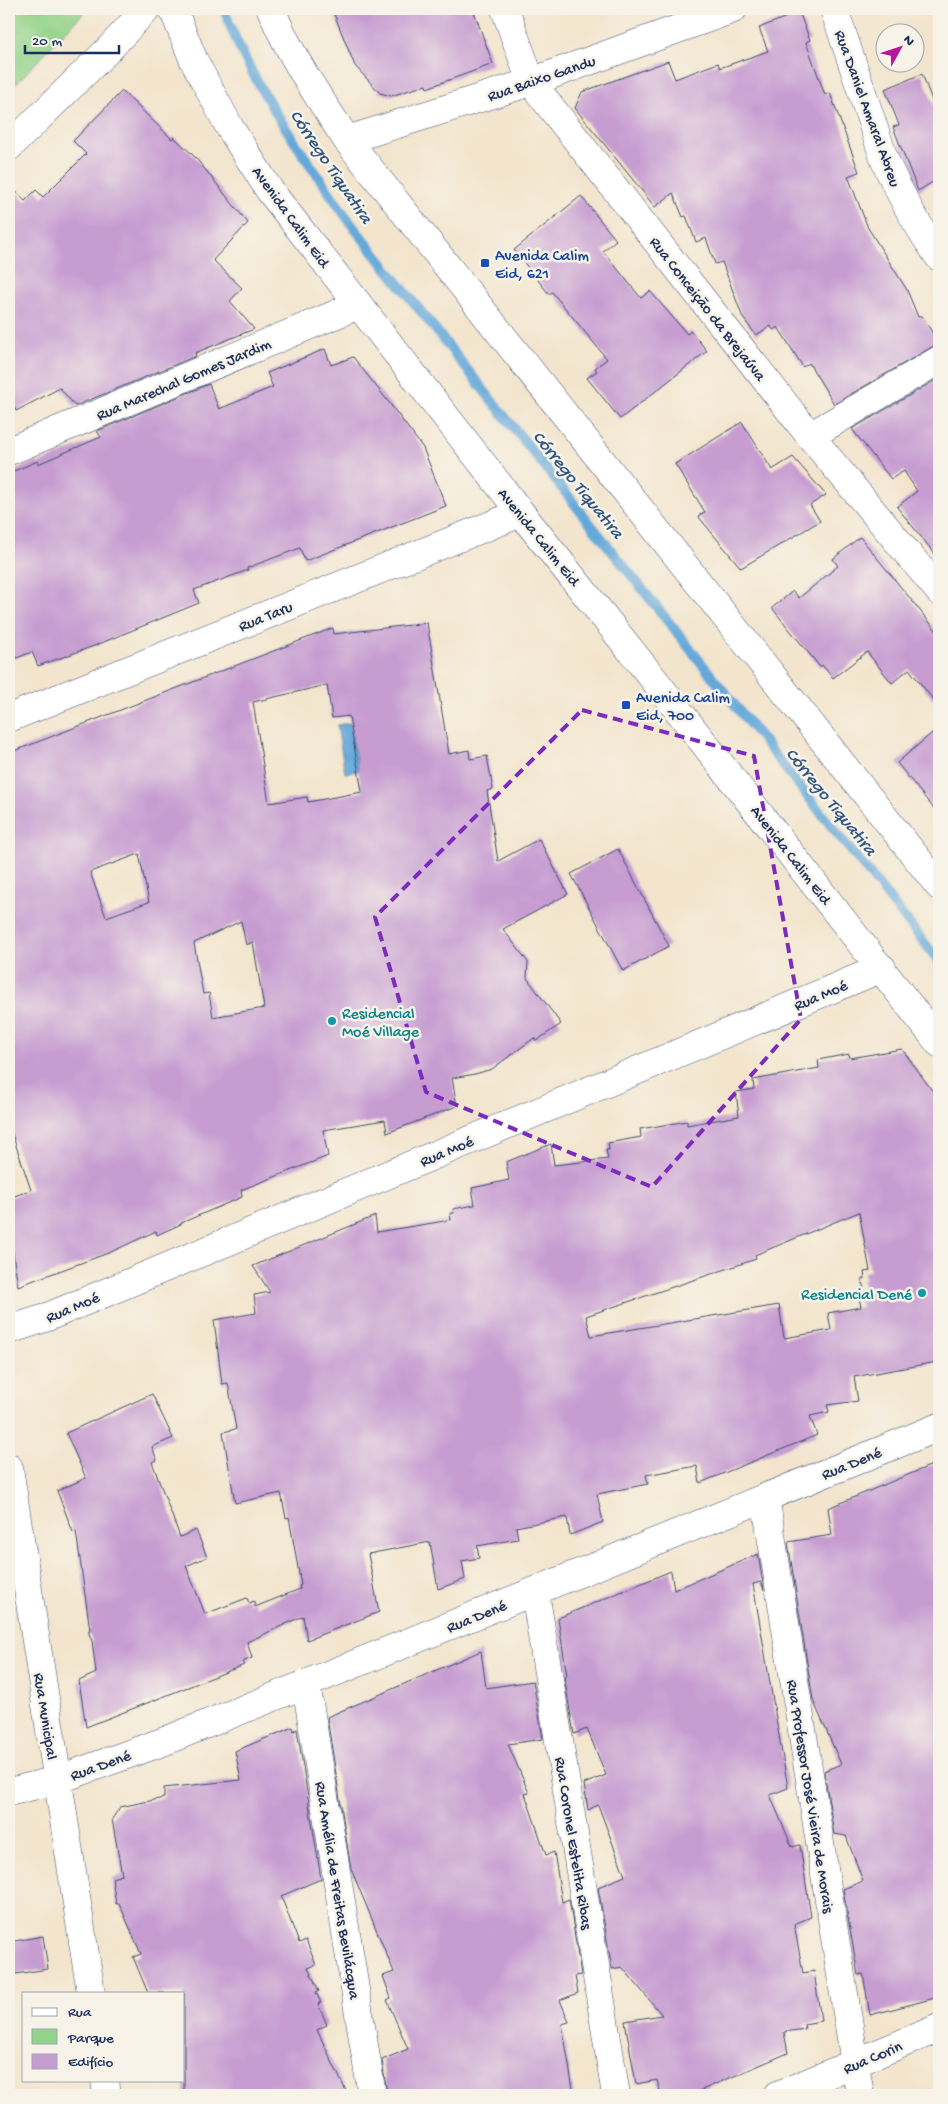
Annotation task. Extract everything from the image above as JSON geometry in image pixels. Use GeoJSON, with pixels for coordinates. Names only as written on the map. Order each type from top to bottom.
{"type":"FeatureCollection","features":[{"type":"Feature","properties":{"kind":"street"},"geometry":{"type":"LineString","coordinates":[[9,147],[109,49],[146,9]]}},
{"type":"Feature","properties":{"kind":"street","name":"Avenida Calim Eid"},"geometry":{"type":"LineString","coordinates":[[173,9],[199,70],[230,128],[270,191],[521,514],[882,968],[939,1043]]}},
{"type":"Feature","properties":{"kind":"street"},"geometry":{"type":"LineString","coordinates":[[272,9],[309,83],[347,140],[939,886]]}},
{"type":"Feature","properties":{"kind":"street","name":"Rua Conceição da Brejaúva"},"geometry":{"type":"LineString","coordinates":[[505,9],[531,82],[810,436],[939,591]]}},
{"type":"Feature","properties":{"kind":"street","name":"Rua Baixo Gandu"},"geometry":{"type":"LineString","coordinates":[[347,140],[531,82],[733,9]]}},
{"type":"Feature","properties":{"kind":"street","name":"Rua Daniel Amaral Abreu"},"geometry":{"type":"LineString","coordinates":[[834,9],[885,162],[910,212],[939,257]]}},
{"type":"Feature","properties":{"kind":"street","name":"Rua Marechal Gomes Jardim"},"geometry":{"type":"LineString","coordinates":[[9,451],[358,305]]}},
{"type":"Feature","properties":{"kind":"street"},"geometry":{"type":"LineString","coordinates":[[810,436],[939,360]]}},
{"type":"Feature","properties":{"kind":"street","name":"Rua Taru"},"geometry":{"type":"LineString","coordinates":[[9,718],[521,514]]}},
{"type":"Feature","properties":{"kind":"street","name":"Rua Moé"},"geometry":{"type":"LineString","coordinates":[[9,1330],[54,1314],[882,968]]}},
{"type":"Feature","properties":{"kind":"street","name":"Rua Dené"},"geometry":{"type":"LineString","coordinates":[[9,1792],[57,1780],[165,1741],[939,1426]]}},
{"type":"Feature","properties":{"kind":"street","name":"Rua Municipal"},"geometry":{"type":"LineString","coordinates":[[9,1468],[91,1992]]}},
{"type":"Feature","properties":{"kind":"street","name":"Rua Professor José Vieira de Morais"},"geometry":{"type":"LineString","coordinates":[[765,1497],[860,2095]]}},
{"type":"Feature","properties":{"kind":"street","name":"Rua Coronel Estelita Ribas"},"geometry":{"type":"LineString","coordinates":[[534,1592],[616,2095]]}},
{"type":"Feature","properties":{"kind":"street","name":"Rua Amélia de Freitas Bevilácqua"},"geometry":{"type":"LineString","coordinates":[[306,1684],[372,2095]]}},
{"type":"Feature","properties":{"kind":"street","name":"Rua Corin"},"geometry":{"type":"LineString","coordinates":[[778,2095],[939,2028]]}},
{"type":"Feature","properties":{"kind":"street"},"geometry":{"type":"LineString","coordinates":[[105,2082],[107,2095]]}},
{"type":"Feature","properties":{"kind":"highlighted area"},"geometry":{"type":"Polygon","coordinates":[[[582,710],[754,756],[801,1019],[652,1187],[426,1092],[375,917],[582,710]]]}},
{"type":"Feature","properties":{"kind":"green space"},"geometry":{"type":"Polygon","coordinates":[[[9,9],[87,9],[9,91],[9,9]]]}},
{"type":"Feature","properties":{"kind":"water"},"geometry":{"type":"Polygon","coordinates":[[[350,723],[358,771],[345,773],[337,725],[350,723]]]}},
{"type":"Feature","properties":{"kind":"building"},"geometry":{"type":"Polygon","coordinates":[[[332,9],[473,9],[493,64],[427,88],[426,85],[391,96],[380,93],[355,66],[332,9]]]}},
{"type":"Feature","properties":{"kind":"building"},"geometry":{"type":"Polygon","coordinates":[[[799,12],[810,40],[806,42],[825,95],[830,93],[859,172],[848,176],[868,228],[907,290],[918,317],[922,316],[939,343],[834,404],[809,363],[803,367],[778,327],[773,330],[771,326],[756,335],[743,318],[722,262],[715,264],[706,238],[696,242],[686,216],[683,217],[673,193],[655,207],[575,108],[582,92],[668,61],[675,79],[718,63],[720,68],[768,51],[759,28],[799,12]]]}},
{"type":"Feature","properties":{"kind":"building"},"geometry":{"type":"Polygon","coordinates":[[[922,74],[939,118],[939,178],[918,191],[893,127],[899,125],[885,89],[922,74]]]}},
{"type":"Feature","properties":{"kind":"building"},"geometry":{"type":"Polygon","coordinates":[[[122,91],[172,139],[174,137],[195,157],[248,223],[213,260],[242,288],[230,301],[254,329],[195,353],[196,356],[75,406],[60,388],[16,411],[9,398],[9,184],[25,201],[36,190],[43,197],[86,154],[73,141],[122,91]]]}},
{"type":"Feature","properties":{"kind":"building"},"geometry":{"type":"Polygon","coordinates":[[[581,196],[616,240],[603,251],[641,298],[650,291],[687,334],[691,331],[707,351],[620,419],[587,378],[597,371],[595,368],[607,359],[552,292],[549,294],[514,250],[581,196]]]}},
{"type":"Feature","properties":{"kind":"building"},"geometry":{"type":"Polygon","coordinates":[[[325,349],[331,365],[353,357],[391,405],[423,448],[446,506],[305,561],[300,548],[247,568],[248,570],[194,590],[199,603],[94,646],[38,666],[32,652],[9,661],[9,473],[38,461],[38,464],[101,437],[97,431],[209,384],[219,409],[273,387],[267,373],[325,349]]]}},
{"type":"Feature","properties":{"kind":"building"},"geometry":{"type":"Polygon","coordinates":[[[939,378],[939,559],[897,507],[917,491],[904,471],[891,479],[852,429],[939,378]]]}},
{"type":"Feature","properties":{"kind":"building"},"geometry":{"type":"Polygon","coordinates":[[[742,422],[772,470],[793,457],[826,495],[810,505],[820,521],[741,568],[698,516],[705,512],[675,464],[742,422]]]}},
{"type":"Feature","properties":{"kind":"building"},"geometry":{"type":"Polygon","coordinates":[[[860,537],[939,634],[939,707],[909,669],[892,683],[867,652],[833,678],[822,665],[820,667],[772,608],[793,591],[799,598],[838,566],[833,559],[860,537]]]}},
{"type":"Feature","properties":{"kind":"building"},"geometry":{"type":"Polygon","coordinates":[[[427,623],[449,754],[469,750],[470,759],[487,756],[493,789],[487,791],[498,861],[539,839],[568,894],[503,929],[528,962],[527,978],[561,1024],[536,1041],[534,1038],[492,1069],[452,1078],[457,1106],[387,1133],[385,1120],[323,1130],[328,1156],[241,1190],[242,1197],[157,1235],[156,1231],[111,1252],[18,1286],[9,1227],[9,1198],[31,1190],[9,1125],[9,753],[333,628],[334,634],[427,623]],[[327,685],[253,702],[269,803],[307,797],[308,802],[362,792],[349,716],[332,718],[327,685]],[[139,854],[90,872],[106,917],[149,902],[139,854]],[[241,921],[194,943],[203,994],[209,993],[213,1017],[264,1008],[253,942],[246,945],[241,921]]]}},
{"type":"Feature","properties":{"kind":"building"},"geometry":{"type":"Polygon","coordinates":[[[939,727],[939,815],[897,763],[939,727]]]}},
{"type":"Feature","properties":{"kind":"building"},"geometry":{"type":"Polygon","coordinates":[[[618,849],[669,946],[623,971],[571,874],[618,849]]]}},
{"type":"Feature","properties":{"kind":"building"},"geometry":{"type":"Polygon","coordinates":[[[902,1049],[939,1100],[939,1345],[934,1346],[937,1362],[854,1377],[858,1401],[827,1405],[829,1412],[810,1416],[817,1435],[700,1483],[697,1466],[646,1475],[648,1484],[597,1494],[603,1522],[570,1535],[567,1517],[516,1527],[518,1539],[477,1546],[479,1558],[462,1561],[465,1579],[438,1589],[430,1542],[368,1554],[379,1612],[307,1640],[303,1616],[247,1642],[252,1658],[242,1662],[244,1665],[86,1727],[79,1681],[96,1673],[92,1641],[88,1631],[90,1630],[76,1531],[73,1532],[57,1491],[86,1478],[66,1433],[152,1394],[173,1438],[152,1447],[157,1460],[152,1462],[180,1537],[196,1530],[207,1557],[186,1566],[205,1614],[247,1598],[249,1603],[254,1601],[255,1607],[300,1589],[299,1586],[301,1585],[289,1517],[286,1518],[281,1493],[235,1503],[223,1432],[236,1429],[228,1383],[222,1384],[214,1320],[256,1313],[254,1295],[270,1292],[253,1266],[375,1216],[377,1232],[451,1220],[450,1213],[454,1213],[453,1209],[475,1205],[472,1188],[509,1180],[506,1162],[551,1144],[554,1165],[608,1159],[606,1150],[609,1150],[608,1143],[641,1137],[640,1129],[687,1121],[687,1125],[739,1116],[736,1092],[754,1089],[753,1080],[819,1068],[818,1060],[849,1054],[850,1058],[902,1049]],[[859,1212],[755,1255],[756,1259],[586,1316],[591,1336],[779,1305],[784,1338],[831,1330],[828,1313],[861,1307],[858,1293],[864,1292],[862,1279],[865,1279],[864,1272],[870,1271],[859,1212]]]}},
{"type":"Feature","properties":{"kind":"building"},"geometry":{"type":"Polygon","coordinates":[[[939,1462],[939,1997],[870,2015],[863,1974],[858,1975],[843,1889],[863,1881],[846,1836],[834,1834],[824,1771],[841,1764],[813,1700],[788,1542],[832,1535],[828,1508],[939,1462]]]}},
{"type":"Feature","properties":{"kind":"building"},"geometry":{"type":"Polygon","coordinates":[[[758,1554],[764,1590],[761,1582],[753,1584],[788,1788],[770,1795],[792,1847],[800,1845],[811,1917],[794,1924],[803,1973],[814,1971],[821,2021],[804,2024],[805,2029],[784,2032],[788,2053],[690,2095],[661,2095],[657,2080],[636,2084],[625,2021],[662,2015],[622,1967],[612,1969],[598,1887],[625,1876],[598,1805],[588,1810],[584,1784],[606,1775],[587,1729],[574,1734],[564,1676],[567,1676],[558,1618],[671,1571],[674,1590],[758,1554]]]}},
{"type":"Feature","properties":{"kind":"building"},"geometry":{"type":"Polygon","coordinates":[[[481,1651],[486,1688],[533,1681],[543,1739],[508,1744],[529,1793],[525,1794],[546,1855],[554,1852],[562,1902],[569,1899],[581,1975],[575,1976],[578,1993],[560,2000],[569,2022],[562,2024],[574,2095],[387,2095],[382,2060],[408,2049],[387,2000],[391,1998],[383,1976],[394,1972],[351,1869],[327,1717],[481,1651]]]}},
{"type":"Feature","properties":{"kind":"building"},"geometry":{"type":"Polygon","coordinates":[[[293,1727],[294,1731],[297,1729],[321,1879],[281,1896],[299,1943],[306,1940],[316,1965],[308,1968],[319,1991],[316,1992],[321,2003],[318,2004],[327,2025],[317,2030],[348,2095],[184,2095],[185,1992],[148,1992],[133,1957],[141,1954],[119,1903],[116,1904],[112,1878],[122,1875],[112,1819],[120,1807],[164,1798],[164,1788],[241,1780],[235,1751],[293,1727]]]}},
{"type":"Feature","properties":{"kind":"building"},"geometry":{"type":"Polygon","coordinates":[[[43,1936],[48,1969],[9,1975],[9,1942],[43,1936]]]}},
{"type":"Feature","properties":{"kind":"waterway","name":"Córrego Tiquatira"},"geometry":{"type":"LineString","coordinates":[[224,9],[248,65],[264,93],[298,147],[352,225],[939,961]]}},
{"type":"Feature","properties":{"kind":"place","name":"Avenida Calim Eid, 621"},"geometry":{"type":"Point","coordinates":[485,263]}},
{"type":"Feature","properties":{"kind":"place","name":"Avenida Calim Eid, 700"},"geometry":{"type":"Point","coordinates":[626,705]}},
{"type":"Feature","properties":{"kind":"place","name":"Residencial Moé Village"},"geometry":{"type":"Point","coordinates":[332,1021]}},
{"type":"Feature","properties":{"kind":"place","name":"Residencial Dené"},"geometry":{"type":"Point","coordinates":[922,1293]}}]}
